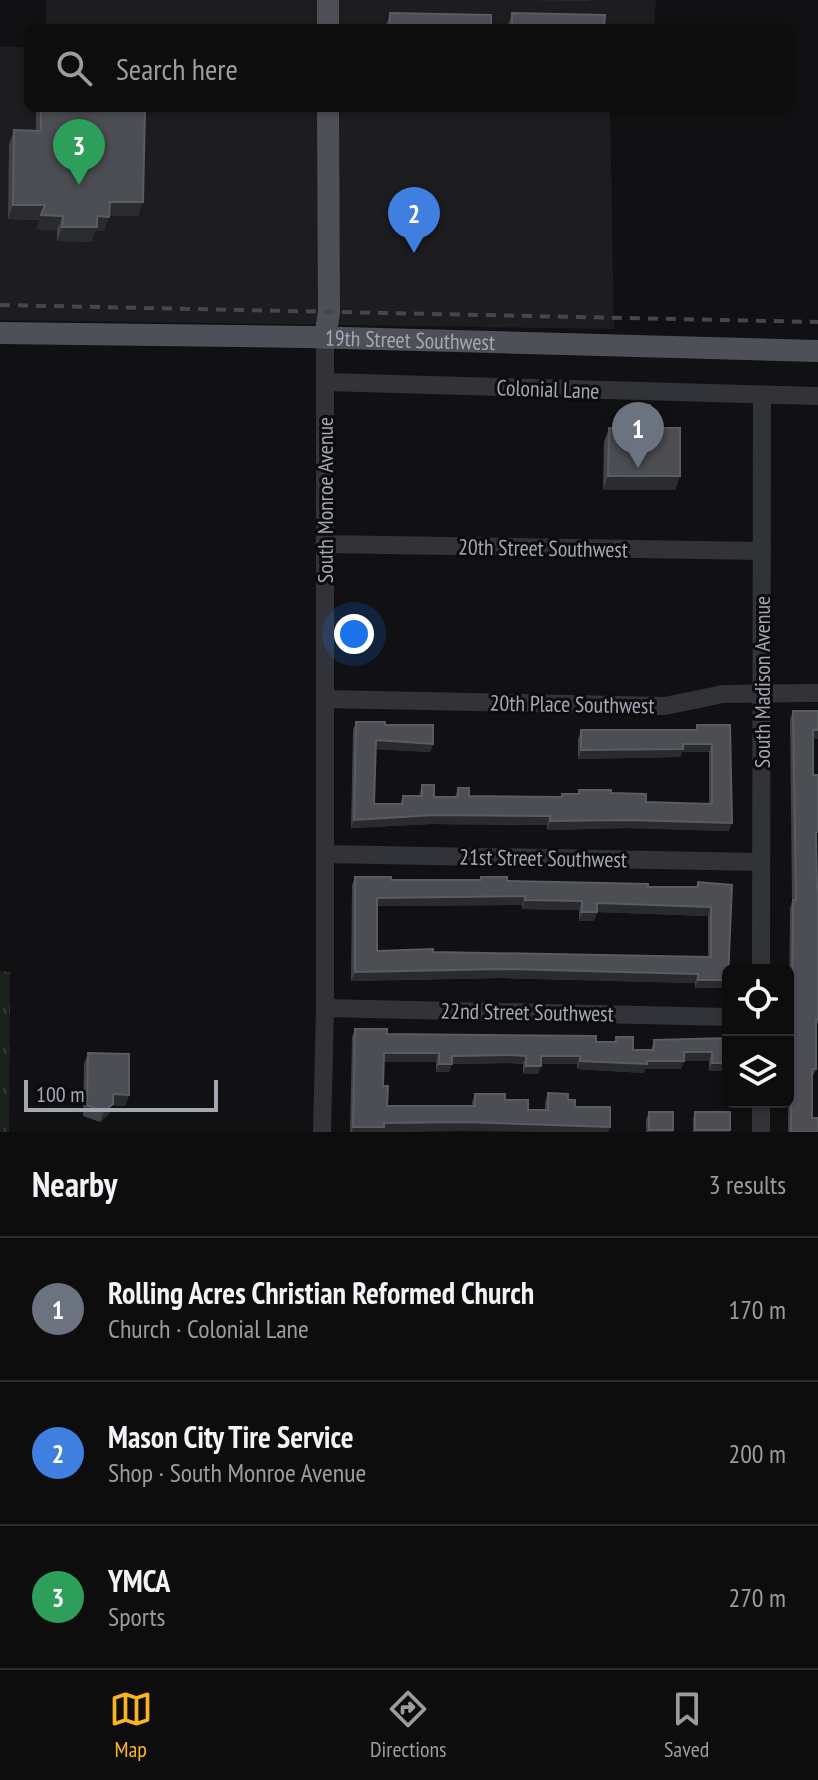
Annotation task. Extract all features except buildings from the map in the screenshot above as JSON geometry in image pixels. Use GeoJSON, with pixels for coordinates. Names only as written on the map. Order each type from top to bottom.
{"type":"FeatureCollection","features":[{"type":"Feature","properties":{"kind":"main road"},"geometry":{"type":"LineString","coordinates":[[328,0],[328,24]]}},
{"type":"Feature","properties":{"kind":"main road","name":"South Monroe Avenue"},"geometry":{"type":"LineString","coordinates":[[325,338],[329,312],[328,112]]}},
{"type":"Feature","properties":{"kind":"main road","name":"19th Street Southwest"},"geometry":{"type":"LineString","coordinates":[[0,333],[818,351]]}},
{"type":"Feature","properties":{"kind":"street","name":"South Monroe Avenue"},"geometry":{"type":"LineString","coordinates":[[322,1132],[325,1008],[325,338]]}},
{"type":"Feature","properties":{"kind":"street","name":"Colonial Lane"},"geometry":{"type":"LineString","coordinates":[[325,382],[818,396]]}},
{"type":"Feature","properties":{"kind":"street","name":"South Madison Avenue"},"geometry":{"type":"LineString","coordinates":[[761,964],[762,395]]}},
{"type":"Feature","properties":{"kind":"street","name":"20th Street Southwest"},"geometry":{"type":"LineString","coordinates":[[324,544],[762,551]]}},
{"type":"Feature","properties":{"kind":"street","name":"20th Place Southwest"},"geometry":{"type":"LineString","coordinates":[[325,699],[665,706],[723,694],[818,693]]}},
{"type":"Feature","properties":{"kind":"street","name":"21st Street Southwest"},"geometry":{"type":"LineString","coordinates":[[325,854],[761,862]]}},
{"type":"Feature","properties":{"kind":"street","name":"22nd Street Southwest"},"geometry":{"type":"LineString","coordinates":[[325,1008],[722,1017]]}},
{"type":"Feature","properties":{"kind":"street"},"geometry":{"type":"LineString","coordinates":[[761,1108],[761,1132]]}},
{"type":"Feature","properties":{"kind":"shaded area"},"geometry":{"type":"Polygon","coordinates":[[[46,0],[656,0],[654,24],[46,24],[46,0]]]}},
{"type":"Feature","properties":{"kind":"shaded area"},"geometry":{"type":"Polygon","coordinates":[[[0,47],[24,47],[24,112],[610,112],[614,329],[0,320],[0,47]]]}},
{"type":"Feature","properties":{"kind":"green space"},"geometry":{"type":"Polygon","coordinates":[[[0,971],[10,972],[9,1132],[0,1132],[0,971]]]}},
{"type":"Feature","properties":{"kind":"railway"},"geometry":{"type":"LineString","coordinates":[[0,305],[818,322]]}},
{"type":"Feature","properties":{"kind":"place","name":"YMCA"},"geometry":{"type":"Point","coordinates":[79,185]}},
{"type":"Feature","properties":{"kind":"place","name":"Mason City Tire Service"},"geometry":{"type":"Point","coordinates":[414,253]}},
{"type":"Feature","properties":{"kind":"place","name":"Rolling Acres Christian Reformed Church"},"geometry":{"type":"Point","coordinates":[638,468]}}]}
